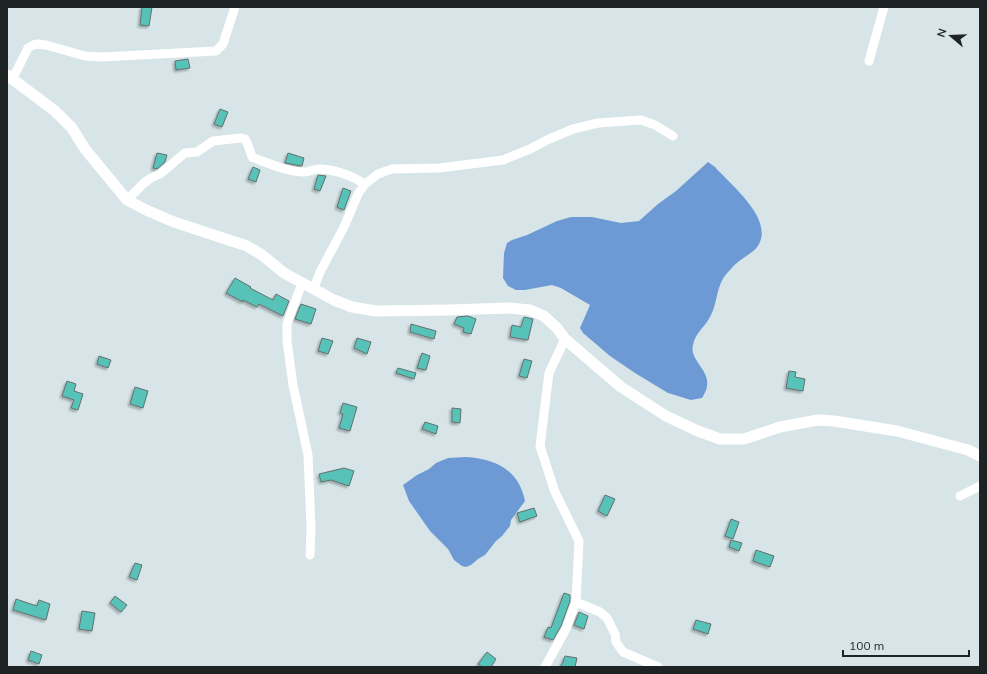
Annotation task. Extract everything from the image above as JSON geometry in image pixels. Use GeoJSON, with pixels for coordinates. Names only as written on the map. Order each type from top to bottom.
{"type":"FeatureCollection","features":[{"type":"Feature","properties":{"kind":"street"},"geometry":{"type":"LineString","coordinates":[[235,7],[223,44],[216,51],[102,57],[85,56],[38,44],[28,48],[10,76],[55,111],[72,128],[84,149],[127,200],[174,222],[246,246],[262,255],[284,273],[334,300],[352,307],[376,311],[508,308],[530,310],[544,316],[557,328],[565,339],[621,387],[681,423],[720,439],[744,439],[780,427],[818,420],[834,421],[897,431],[968,450],[980,456]]}},
{"type":"Feature","properties":{"kind":"street"},"geometry":{"type":"LineString","coordinates":[[869,61],[884,7]]}},
{"type":"Feature","properties":{"kind":"street"},"geometry":{"type":"LineString","coordinates":[[314,288],[320,272],[344,227],[358,194],[365,184],[378,174],[392,169],[439,168],[503,160],[573,129],[598,122],[641,120],[655,125],[673,136]]}},
{"type":"Feature","properties":{"kind":"street"},"geometry":{"type":"LineString","coordinates":[[127,200],[148,180],[160,174],[185,153],[197,152],[213,142],[241,138],[245,139],[252,157],[270,165],[304,172],[318,169],[335,172],[359,180],[365,184]]}},
{"type":"Feature","properties":{"kind":"street"},"geometry":{"type":"LineString","coordinates":[[302,283],[287,324],[287,341],[293,385],[308,455],[311,505],[310,555]]}},
{"type":"Feature","properties":{"kind":"street"},"geometry":{"type":"LineString","coordinates":[[545,667],[566,629],[576,602],[579,541],[555,492],[540,446],[549,372],[565,339]]}},
{"type":"Feature","properties":{"kind":"street"},"geometry":{"type":"LineString","coordinates":[[960,496],[980,486]]}},
{"type":"Feature","properties":{"kind":"street"},"geometry":{"type":"LineString","coordinates":[[576,602],[600,612],[606,618],[615,634],[616,642],[623,652],[658,667]]}},
{"type":"Feature","properties":{"kind":"water"},"geometry":{"type":"Polygon","coordinates":[[[708,162],[715,167],[748,202],[760,223],[762,234],[757,247],[736,264],[724,277],[719,287],[714,307],[708,321],[694,341],[694,355],[706,375],[707,386],[702,398],[691,400],[668,393],[635,373],[610,356],[583,333],[580,328],[590,305],[561,288],[552,285],[525,290],[516,290],[508,286],[503,278],[504,253],[507,243],[512,240],[527,235],[557,221],[571,217],[592,217],[621,223],[639,221],[658,204],[676,191],[708,162]]]}},
{"type":"Feature","properties":{"kind":"water"},"geometry":{"type":"Polygon","coordinates":[[[466,457],[487,460],[504,468],[512,474],[517,481],[522,490],[525,501],[511,520],[510,526],[502,536],[485,555],[466,567],[454,560],[448,549],[430,531],[409,501],[403,485],[436,463],[448,458],[466,457]]]}},
{"type":"Feature","properties":{"kind":"building"},"geometry":{"type":"Polygon","coordinates":[[[142,7],[152,7],[149,26],[140,25],[142,7]]]}},
{"type":"Feature","properties":{"kind":"building"},"geometry":{"type":"Polygon","coordinates":[[[188,59],[190,68],[176,70],[175,61],[188,59]]]}},
{"type":"Feature","properties":{"kind":"building"},"geometry":{"type":"Polygon","coordinates":[[[220,109],[228,112],[222,127],[214,124],[220,109]]]}},
{"type":"Feature","properties":{"kind":"building"},"geometry":{"type":"Polygon","coordinates":[[[157,153],[167,155],[165,162],[157,169],[153,168],[157,153]]]}},
{"type":"Feature","properties":{"kind":"building"},"geometry":{"type":"Polygon","coordinates":[[[288,153],[304,158],[302,166],[285,163],[288,153]]]}},
{"type":"Feature","properties":{"kind":"building"},"geometry":{"type":"Polygon","coordinates":[[[253,167],[260,170],[256,182],[248,179],[253,167]]]}},
{"type":"Feature","properties":{"kind":"building"},"geometry":{"type":"Polygon","coordinates":[[[318,175],[326,176],[320,191],[314,189],[318,175]]]}},
{"type":"Feature","properties":{"kind":"building"},"geometry":{"type":"Polygon","coordinates":[[[343,188],[351,191],[344,210],[337,207],[343,188]]]}},
{"type":"Feature","properties":{"kind":"building"},"geometry":{"type":"Polygon","coordinates":[[[235,278],[273,300],[276,294],[289,301],[283,316],[259,304],[257,307],[243,300],[243,302],[226,293],[235,278]]]}},
{"type":"Feature","properties":{"kind":"building"},"geometry":{"type":"Polygon","coordinates":[[[301,304],[316,309],[311,324],[295,319],[301,304]]]}},
{"type":"Feature","properties":{"kind":"building"},"geometry":{"type":"Polygon","coordinates":[[[468,316],[476,319],[471,334],[463,332],[464,328],[454,324],[457,317],[468,316]]]}},
{"type":"Feature","properties":{"kind":"building"},"geometry":{"type":"Polygon","coordinates":[[[524,317],[533,319],[528,340],[510,337],[512,325],[521,327],[524,317]]]}},
{"type":"Feature","properties":{"kind":"building"},"geometry":{"type":"Polygon","coordinates":[[[411,324],[436,331],[434,339],[410,332],[411,324]]]}},
{"type":"Feature","properties":{"kind":"building"},"geometry":{"type":"Polygon","coordinates":[[[322,338],[333,341],[328,354],[318,351],[322,338]]]}},
{"type":"Feature","properties":{"kind":"building"},"geometry":{"type":"Polygon","coordinates":[[[357,338],[371,342],[367,354],[354,348],[357,338]]]}},
{"type":"Feature","properties":{"kind":"building"},"geometry":{"type":"Polygon","coordinates":[[[422,353],[430,356],[426,370],[417,368],[422,353]]]}},
{"type":"Feature","properties":{"kind":"building"},"geometry":{"type":"Polygon","coordinates":[[[99,356],[111,360],[108,368],[97,364],[99,356]]]}},
{"type":"Feature","properties":{"kind":"building"},"geometry":{"type":"Polygon","coordinates":[[[524,359],[532,361],[527,378],[519,376],[524,359]]]}},
{"type":"Feature","properties":{"kind":"building"},"geometry":{"type":"Polygon","coordinates":[[[398,368],[416,373],[414,379],[396,373],[398,368]]]}},
{"type":"Feature","properties":{"kind":"building"},"geometry":{"type":"Polygon","coordinates":[[[789,371],[796,372],[795,377],[805,379],[803,391],[786,388],[789,371]]]}},
{"type":"Feature","properties":{"kind":"building"},"geometry":{"type":"Polygon","coordinates":[[[67,381],[76,384],[74,391],[83,394],[78,410],[71,408],[74,400],[62,396],[67,381]]]}},
{"type":"Feature","properties":{"kind":"building"},"geometry":{"type":"Polygon","coordinates":[[[135,387],[148,391],[143,408],[130,404],[135,387]]]}},
{"type":"Feature","properties":{"kind":"building"},"geometry":{"type":"Polygon","coordinates":[[[343,403],[357,407],[350,431],[339,428],[343,414],[340,413],[343,403]]]}},
{"type":"Feature","properties":{"kind":"building"},"geometry":{"type":"Polygon","coordinates":[[[452,408],[461,409],[460,423],[452,422],[452,408]]]}},
{"type":"Feature","properties":{"kind":"building"},"geometry":{"type":"Polygon","coordinates":[[[425,422],[438,426],[436,434],[422,429],[425,422]]]}},
{"type":"Feature","properties":{"kind":"building"},"geometry":{"type":"Polygon","coordinates":[[[344,468],[354,471],[349,486],[331,480],[321,482],[319,474],[344,468]]]}},
{"type":"Feature","properties":{"kind":"building"},"geometry":{"type":"Polygon","coordinates":[[[605,495],[615,499],[607,516],[598,511],[605,495]]]}},
{"type":"Feature","properties":{"kind":"building"},"geometry":{"type":"Polygon","coordinates":[[[534,508],[537,516],[520,522],[517,513],[534,508]]]}},
{"type":"Feature","properties":{"kind":"building"},"geometry":{"type":"Polygon","coordinates":[[[731,519],[739,522],[733,539],[725,536],[731,519]]]}},
{"type":"Feature","properties":{"kind":"building"},"geometry":{"type":"Polygon","coordinates":[[[731,540],[742,543],[739,551],[729,547],[731,540]]]}},
{"type":"Feature","properties":{"kind":"building"},"geometry":{"type":"Polygon","coordinates":[[[756,550],[774,556],[770,567],[753,561],[756,550]]]}},
{"type":"Feature","properties":{"kind":"building"},"geometry":{"type":"Polygon","coordinates":[[[135,563],[142,565],[137,580],[129,577],[135,563]]]}},
{"type":"Feature","properties":{"kind":"building"},"geometry":{"type":"Polygon","coordinates":[[[564,593],[570,595],[570,601],[561,626],[553,640],[544,637],[548,627],[551,628],[564,593]]]}},
{"type":"Feature","properties":{"kind":"building"},"geometry":{"type":"Polygon","coordinates":[[[115,596],[127,605],[121,612],[110,603],[115,596]]]}},
{"type":"Feature","properties":{"kind":"building"},"geometry":{"type":"Polygon","coordinates":[[[16,599],[37,606],[39,600],[50,604],[46,620],[13,610],[16,599]]]}},
{"type":"Feature","properties":{"kind":"building"},"geometry":{"type":"Polygon","coordinates":[[[82,611],[95,613],[92,631],[79,629],[82,611]]]}},
{"type":"Feature","properties":{"kind":"building"},"geometry":{"type":"Polygon","coordinates":[[[579,612],[588,616],[584,629],[574,625],[579,612]]]}},
{"type":"Feature","properties":{"kind":"building"},"geometry":{"type":"Polygon","coordinates":[[[696,620],[711,624],[708,634],[693,629],[696,620]]]}},
{"type":"Feature","properties":{"kind":"building"},"geometry":{"type":"Polygon","coordinates":[[[31,651],[42,655],[39,664],[28,660],[31,651]]]}},
{"type":"Feature","properties":{"kind":"building"},"geometry":{"type":"Polygon","coordinates":[[[487,652],[496,659],[491,667],[482,667],[478,664],[487,652]]]}},
{"type":"Feature","properties":{"kind":"building"},"geometry":{"type":"Polygon","coordinates":[[[565,656],[577,658],[575,667],[560,667],[565,656]]]}}]}
